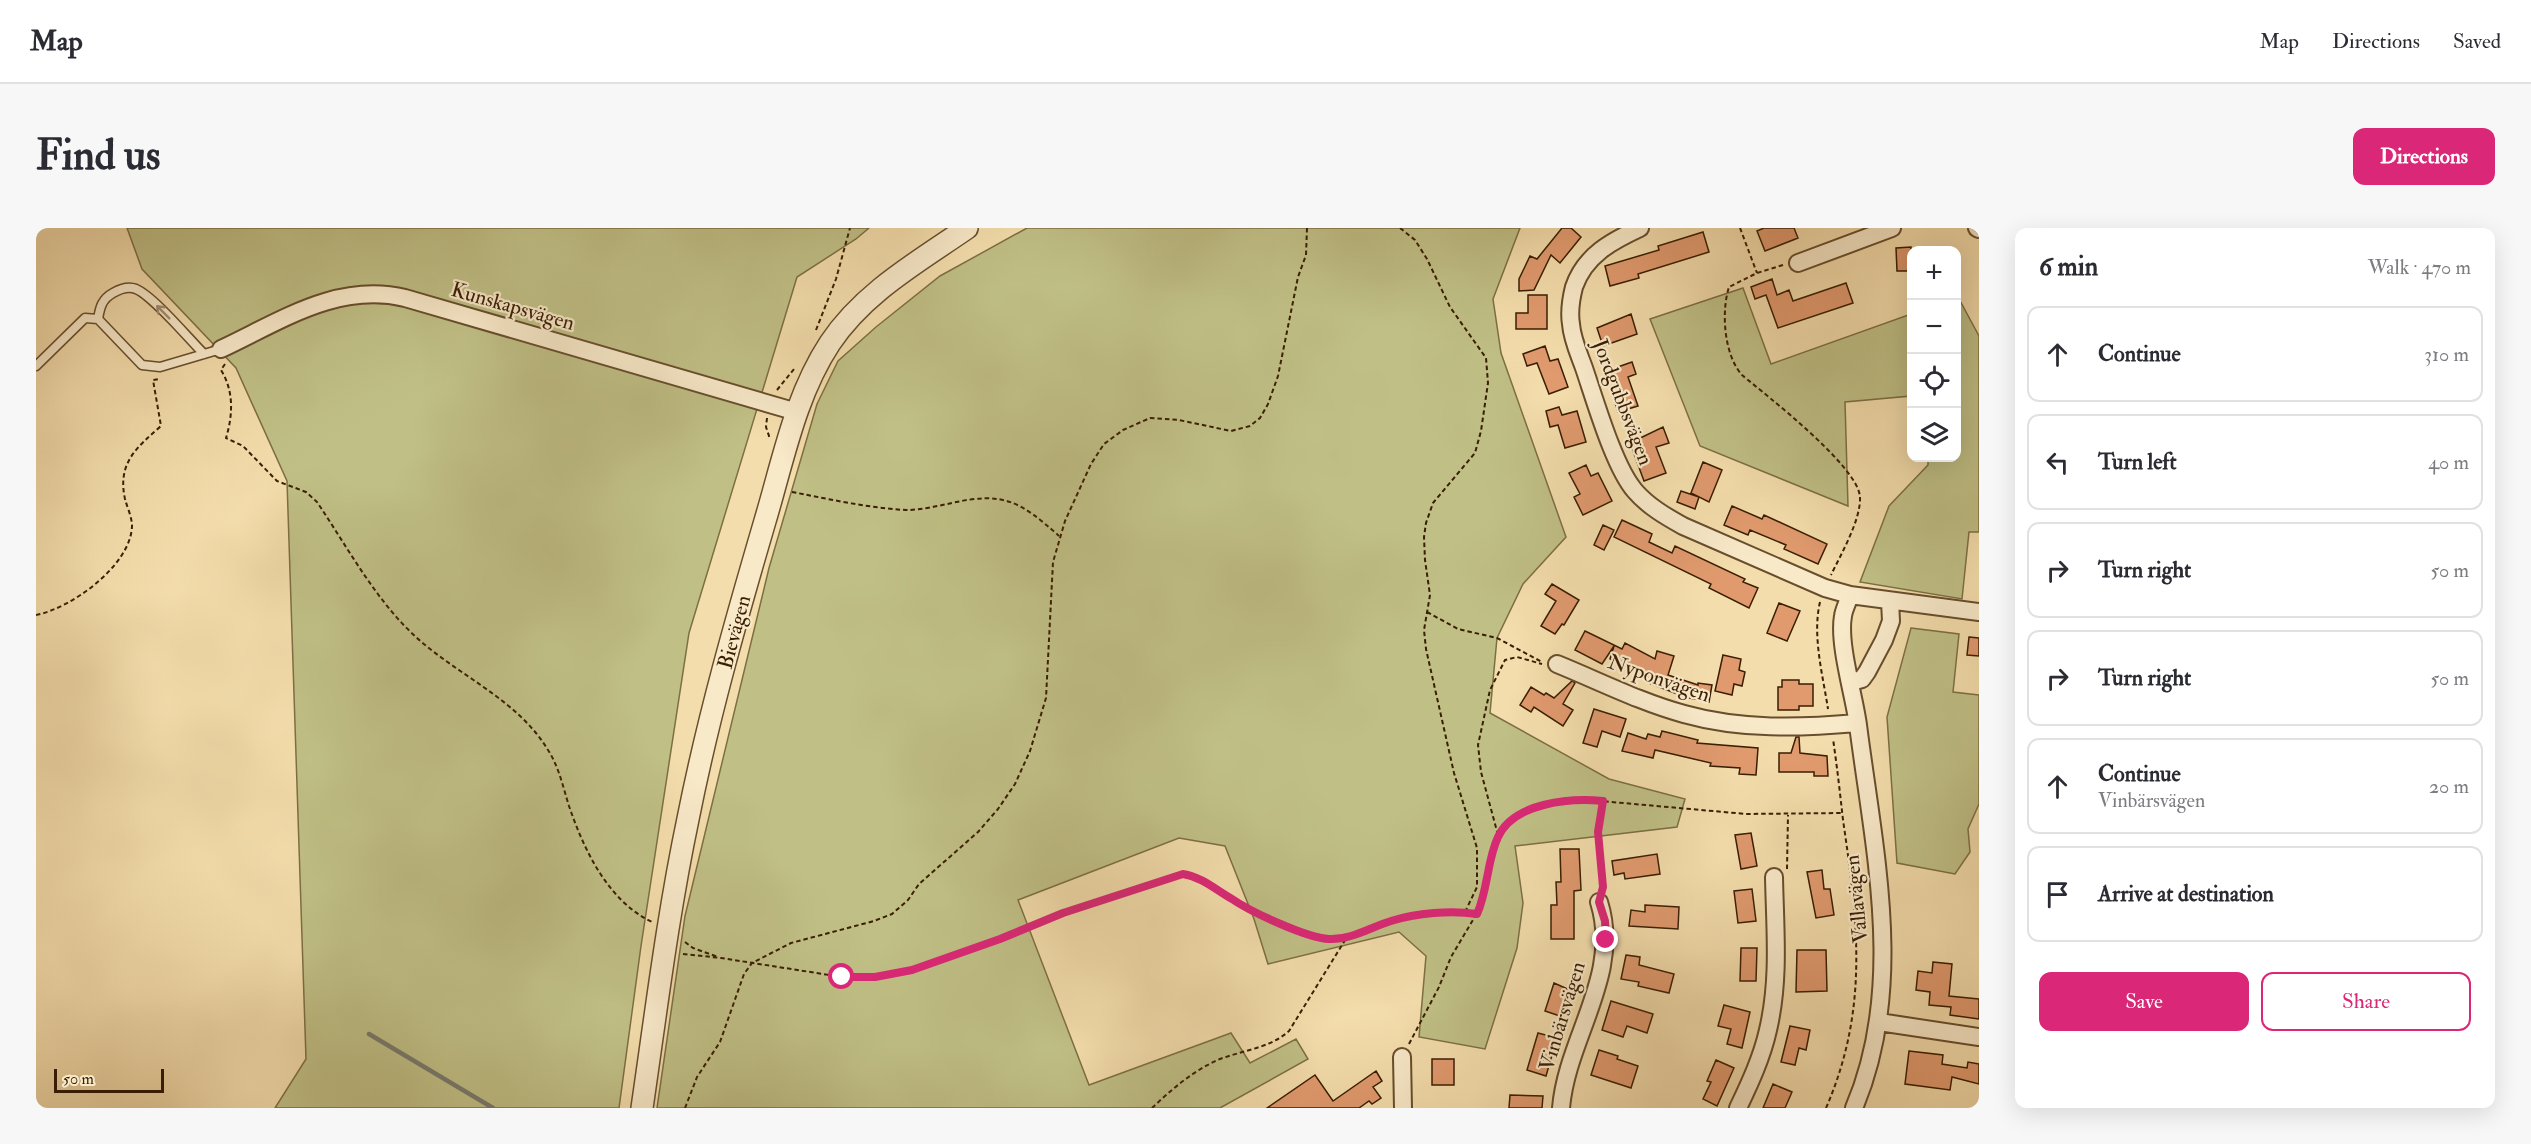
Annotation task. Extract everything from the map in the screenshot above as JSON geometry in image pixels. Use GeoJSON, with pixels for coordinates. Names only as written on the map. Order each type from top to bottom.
{"type":"FeatureCollection","features":[{"type":"Feature","properties":{"kind":"street","name":"Bievägen"},"geometry":{"type":"LineString","coordinates":[[642,1108],[687,820],[706,736],[806,387],[822,355],[851,316],[894,278],[967,228]]}},
{"type":"Feature","properties":{"kind":"street","name":"Jordgubbsvägen"},"geometry":{"type":"LineString","coordinates":[[1640,228],[1600,249],[1585,267],[1574,287],[1570,307],[1571,325],[1577,346],[1621,471],[1634,490],[1647,503],[1683,526],[1826,588],[1850,595],[1979,612]]}},
{"type":"Feature","properties":{"kind":"street"},"geometry":{"type":"LineString","coordinates":[[1798,263],[1892,228]]}},
{"type":"Feature","properties":{"kind":"street","name":"Kunskapsvägen"},"geometry":{"type":"LineString","coordinates":[[219,356],[326,300],[352,294],[379,293],[405,298],[797,412]]}},
{"type":"Feature","properties":{"kind":"street","name":"Vallavägen"},"geometry":{"type":"LineString","coordinates":[[1850,595],[1842,617],[1843,643],[1857,723],[1882,922],[1884,961],[1879,1022],[1870,1063],[1854,1108]]}},
{"type":"Feature","properties":{"kind":"street"},"geometry":{"type":"LineString","coordinates":[[1851,682],[1862,679],[1884,639],[1892,621],[1890,601]]}},
{"type":"Feature","properties":{"kind":"street","name":"Nyponvägen"},"geometry":{"type":"LineString","coordinates":[[1550,663],[1613,689],[1685,714],[1777,727],[1857,723]]}},
{"type":"Feature","properties":{"kind":"street"},"geometry":{"type":"LineString","coordinates":[[1738,1108],[1761,1054],[1774,997],[1777,963],[1774,877]]}},
{"type":"Feature","properties":{"kind":"street","name":"Vinbärsvägen"},"geometry":{"type":"LineString","coordinates":[[1561,1108],[1566,1075],[1601,974],[1606,940],[1605,921],[1599,902]]}},
{"type":"Feature","properties":{"kind":"street"},"geometry":{"type":"LineString","coordinates":[[1879,1022],[1979,1037]]}},
{"type":"Feature","properties":{"kind":"street"},"geometry":{"type":"LineString","coordinates":[[1402,1057],[1403,1108]]}},
{"type":"Feature","properties":{"kind":"lane"},"geometry":{"type":"LineString","coordinates":[[98,320],[100,304],[110,294],[122,288],[135,289],[149,298],[204,354]]}},
{"type":"Feature","properties":{"kind":"lane"},"geometry":{"type":"LineString","coordinates":[[36,366],[85,318],[98,320],[142,365],[160,368],[204,354],[219,356]]}},
{"type":"Feature","properties":{"kind":"path"},"geometry":{"type":"LineString","coordinates":[[813,337],[836,279],[850,228]]}},
{"type":"Feature","properties":{"kind":"path"},"geometry":{"type":"LineString","coordinates":[[685,1108],[697,1077],[720,1042],[744,974],[752,963],[791,943],[892,914],[908,900],[919,884],[978,832],[998,810],[1015,784],[1030,751],[1046,698],[1053,562],[1060,537],[1090,464],[1104,444],[1123,430],[1150,418],[1179,420],[1231,431],[1250,426],[1260,418],[1268,404],[1278,376],[1298,277],[1306,255],[1307,228]]}},
{"type":"Feature","properties":{"kind":"path"},"geometry":{"type":"LineString","coordinates":[[1400,228],[1415,240],[1427,259],[1450,307],[1486,358],[1488,383],[1481,432],[1475,453],[1433,503],[1424,537],[1430,595],[1424,630],[1428,658],[1454,773],[1477,848],[1477,887],[1465,912]]}},
{"type":"Feature","properties":{"kind":"path"},"geometry":{"type":"LineString","coordinates":[[1740,228],[1757,273]]}},
{"type":"Feature","properties":{"kind":"path"},"geometry":{"type":"LineString","coordinates":[[1798,263],[1757,273],[1731,285],[1726,296],[1727,327],[1734,364],[1742,375],[1826,448],[1859,491],[1856,519],[1820,600],[1817,617],[1857,925],[1857,981],[1844,1053],[1826,1108]]}},
{"type":"Feature","properties":{"kind":"path"},"geometry":{"type":"LineString","coordinates":[[219,356],[227,362],[221,370],[232,406],[232,421],[226,438],[243,446],[277,481],[306,492],[317,502],[372,585],[415,636],[436,655],[506,704],[535,732],[552,757],[584,841],[612,891],[643,918],[679,927],[683,940],[688,945],[721,958]]}},
{"type":"Feature","properties":{"kind":"path"},"geometry":{"type":"LineString","coordinates":[[760,419],[766,421],[779,385],[799,365]]}},
{"type":"Feature","properties":{"kind":"path"},"geometry":{"type":"LineString","coordinates":[[36,615],[68,602],[96,582],[112,570],[127,548],[132,525],[123,480],[134,449],[161,426],[153,380],[162,377]]}},
{"type":"Feature","properties":{"kind":"path"},"geometry":{"type":"LineString","coordinates":[[775,489],[843,502],[907,510],[985,497],[1008,501],[1033,512],[1060,537]]}},
{"type":"Feature","properties":{"kind":"path"},"geometry":{"type":"LineString","coordinates":[[1427,612],[1458,629],[1497,638],[1550,663]]}},
{"type":"Feature","properties":{"kind":"path"},"geometry":{"type":"LineString","coordinates":[[1402,1057],[1435,996],[1451,957],[1477,914],[1498,837],[1478,755],[1482,722],[1490,690],[1504,660],[1517,657],[1550,663]]}},
{"type":"Feature","properties":{"kind":"path"},"geometry":{"type":"LineString","coordinates":[[1498,837],[1516,818],[1539,806],[1578,799],[1746,814],[1842,813]]}},
{"type":"Feature","properties":{"kind":"path"},"geometry":{"type":"LineString","coordinates":[[1599,902],[1603,887],[1598,832],[1603,801]]}},
{"type":"Feature","properties":{"kind":"path"},"geometry":{"type":"LineString","coordinates":[[1774,877],[1782,876],[1786,870],[1788,814]]}},
{"type":"Feature","properties":{"kind":"path"},"geometry":{"type":"LineString","coordinates":[[665,952],[721,958],[842,977],[892,975],[936,962],[1063,913],[1183,874],[1199,878],[1240,904],[1302,932],[1327,939],[1347,937],[1406,917],[1465,912],[1477,914]]}},
{"type":"Feature","properties":{"kind":"path"},"geometry":{"type":"LineString","coordinates":[[1152,1108],[1175,1086],[1198,1071],[1219,1060],[1277,1041],[1289,1031],[1347,937]]}},
{"type":"Feature","properties":{"kind":"green space"},"geometry":{"type":"Polygon","coordinates":[[[127,228],[869,228],[797,277],[689,633],[641,946],[619,1108],[275,1108],[306,1059],[287,481],[236,368],[142,269],[127,228]]]}},
{"type":"Feature","properties":{"kind":"green space"},"geometry":{"type":"Polygon","coordinates":[[[1027,228],[1520,228],[1493,299],[1501,353],[1566,537],[1523,584],[1497,638],[1490,713],[1609,779],[1685,799],[1677,827],[1515,846],[1523,903],[1517,948],[1485,1049],[1419,1037],[1426,956],[1399,932],[1268,964],[1254,919],[1225,846],[1179,838],[1018,900],[1089,1085],[1231,1033],[1250,1063],[1296,1039],[1308,1059],[1220,1108],[657,1108],[685,916],[769,568],[817,404],[838,361],[876,327],[940,276],[1027,228]]]}},
{"type":"Feature","properties":{"kind":"green space"},"geometry":{"type":"Polygon","coordinates":[[[1743,288],[1771,364],[1907,315],[1907,396],[1845,402],[1848,506],[1700,446],[1650,319],[1743,288]]]}},
{"type":"Feature","properties":{"kind":"green space"},"geometry":{"type":"Polygon","coordinates":[[[1961,303],[1979,336],[1979,532],[1969,532],[1962,599],[1860,582],[1889,506],[1928,465],[1928,462],[1961,462],[1961,303]]]}},
{"type":"Feature","properties":{"kind":"green space"},"geometry":{"type":"Polygon","coordinates":[[[1911,628],[1959,634],[1953,692],[1979,695],[1979,804],[1968,829],[1970,852],[1955,874],[1897,863],[1887,717],[1911,628]]]}},
{"type":"Feature","properties":{"kind":"building"},"geometry":{"type":"Polygon","coordinates":[[[1562,228],[1571,228],[1581,237],[1560,263],[1551,255],[1534,290],[1519,291],[1519,279],[1530,256],[1537,259],[1562,228]]]}},
{"type":"Feature","properties":{"kind":"building"},"geometry":{"type":"Polygon","coordinates":[[[1764,228],[1794,228],[1798,238],[1765,251],[1757,231],[1764,228]]]}},
{"type":"Feature","properties":{"kind":"building"},"geometry":{"type":"Polygon","coordinates":[[[1703,232],[1709,252],[1638,274],[1639,278],[1610,286],[1605,266],[1659,250],[1658,246],[1703,232]]]}},
{"type":"Feature","properties":{"kind":"building"},"geometry":{"type":"Polygon","coordinates":[[[1907,247],[1907,271],[1897,271],[1896,248],[1907,247]]]}},
{"type":"Feature","properties":{"kind":"building"},"geometry":{"type":"Polygon","coordinates":[[[1772,279],[1777,295],[1789,290],[1793,301],[1846,283],[1853,303],[1778,328],[1766,295],[1755,299],[1751,287],[1772,279]]]}},
{"type":"Feature","properties":{"kind":"building"},"geometry":{"type":"Polygon","coordinates":[[[1528,295],[1547,295],[1547,329],[1516,329],[1516,313],[1528,313],[1528,295]]]}},
{"type":"Feature","properties":{"kind":"building"},"geometry":{"type":"Polygon","coordinates":[[[1631,314],[1637,334],[1603,346],[1597,328],[1631,314]]]}},
{"type":"Feature","properties":{"kind":"building"},"geometry":{"type":"Polygon","coordinates":[[[1545,346],[1550,361],[1558,359],[1568,387],[1549,394],[1537,363],[1527,366],[1523,354],[1545,346]]]}},
{"type":"Feature","properties":{"kind":"building"},"geometry":{"type":"Polygon","coordinates":[[[1632,362],[1636,374],[1628,377],[1638,406],[1618,412],[1610,387],[1618,384],[1612,369],[1632,362]]]}},
{"type":"Feature","properties":{"kind":"building"},"geometry":{"type":"Polygon","coordinates":[[[1559,407],[1562,415],[1577,411],[1586,442],[1565,448],[1558,425],[1550,427],[1546,411],[1559,407]]]}},
{"type":"Feature","properties":{"kind":"building"},"geometry":{"type":"Polygon","coordinates":[[[1663,427],[1669,443],[1656,447],[1666,473],[1644,481],[1630,443],[1663,427]]]}},
{"type":"Feature","properties":{"kind":"building"},"geometry":{"type":"Polygon","coordinates":[[[1703,462],[1722,470],[1709,502],[1691,493],[1703,462]]]}},
{"type":"Feature","properties":{"kind":"building"},"geometry":{"type":"Polygon","coordinates":[[[1586,465],[1591,476],[1598,473],[1612,501],[1583,515],[1574,497],[1580,494],[1569,473],[1586,465]]]}},
{"type":"Feature","properties":{"kind":"building"},"geometry":{"type":"Polygon","coordinates":[[[1681,491],[1699,497],[1695,509],[1677,502],[1681,491]]]}},
{"type":"Feature","properties":{"kind":"building"},"geometry":{"type":"Polygon","coordinates":[[[1732,506],[1762,519],[1764,515],[1827,544],[1818,564],[1784,549],[1786,545],[1750,530],[1748,535],[1724,525],[1732,506]]]}},
{"type":"Feature","properties":{"kind":"building"},"geometry":{"type":"Polygon","coordinates":[[[1622,520],[1652,534],[1649,542],[1672,553],[1675,546],[1745,579],[1743,582],[1758,588],[1749,608],[1709,588],[1711,584],[1614,537],[1622,520]]]}},
{"type":"Feature","properties":{"kind":"building"},"geometry":{"type":"Polygon","coordinates":[[[1603,525],[1614,530],[1604,550],[1594,545],[1603,525]]]}},
{"type":"Feature","properties":{"kind":"building"},"geometry":{"type":"Polygon","coordinates":[[[1552,584],[1579,600],[1564,625],[1562,624],[1555,634],[1541,626],[1556,601],[1545,594],[1552,584]]]}},
{"type":"Feature","properties":{"kind":"building"},"geometry":{"type":"Polygon","coordinates":[[[1779,603],[1800,611],[1787,641],[1767,633],[1779,603]]]}},
{"type":"Feature","properties":{"kind":"building"},"geometry":{"type":"Polygon","coordinates":[[[1585,631],[1622,649],[1625,643],[1655,659],[1657,651],[1674,656],[1668,675],[1698,685],[1698,683],[1712,685],[1709,702],[1685,697],[1637,676],[1638,674],[1610,659],[1614,646],[1602,664],[1575,650],[1585,631]]]}},
{"type":"Feature","properties":{"kind":"building"},"geometry":{"type":"Polygon","coordinates":[[[1969,637],[1979,638],[1979,656],[1967,655],[1969,637]]]}},
{"type":"Feature","properties":{"kind":"building"},"geometry":{"type":"Polygon","coordinates":[[[1723,655],[1741,659],[1739,670],[1745,672],[1742,686],[1734,684],[1732,695],[1715,691],[1723,655]]]}},
{"type":"Feature","properties":{"kind":"building"},"geometry":{"type":"Polygon","coordinates":[[[1782,680],[1799,680],[1799,684],[1813,684],[1813,706],[1799,706],[1799,710],[1778,710],[1778,687],[1782,687],[1782,680]]]}},
{"type":"Feature","properties":{"kind":"building"},"geometry":{"type":"Polygon","coordinates":[[[1572,681],[1575,683],[1563,704],[1573,710],[1563,726],[1534,707],[1531,712],[1520,705],[1531,687],[1554,698],[1572,681]]]}},
{"type":"Feature","properties":{"kind":"building"},"geometry":{"type":"Polygon","coordinates":[[[1594,709],[1626,719],[1620,737],[1602,731],[1597,747],[1583,743],[1594,709]]]}},
{"type":"Feature","properties":{"kind":"building"},"geometry":{"type":"Polygon","coordinates":[[[1662,731],[1698,740],[1697,743],[1758,748],[1756,775],[1739,774],[1740,768],[1710,766],[1711,763],[1655,750],[1653,758],[1622,751],[1628,733],[1646,739],[1648,734],[1660,737],[1662,731]]]}},
{"type":"Feature","properties":{"kind":"building"},"geometry":{"type":"Polygon","coordinates":[[[1796,737],[1799,737],[1800,753],[1827,756],[1828,776],[1814,776],[1814,772],[1779,772],[1779,753],[1791,753],[1796,737]]]}},
{"type":"Feature","properties":{"kind":"building"},"geometry":{"type":"Polygon","coordinates":[[[1751,833],[1757,866],[1741,869],[1735,835],[1751,833]]]}},
{"type":"Feature","properties":{"kind":"building"},"geometry":{"type":"Polygon","coordinates":[[[1560,849],[1579,849],[1581,890],[1574,891],[1574,939],[1551,939],[1551,905],[1557,905],[1556,882],[1561,882],[1560,849]]]}},
{"type":"Feature","properties":{"kind":"building"},"geometry":{"type":"Polygon","coordinates":[[[1657,854],[1660,874],[1625,879],[1624,873],[1614,875],[1612,861],[1657,854]]]}},
{"type":"Feature","properties":{"kind":"building"},"geometry":{"type":"Polygon","coordinates":[[[1822,870],[1824,889],[1830,889],[1834,915],[1816,918],[1807,872],[1822,870]]]}},
{"type":"Feature","properties":{"kind":"building"},"geometry":{"type":"Polygon","coordinates":[[[1752,889],[1756,921],[1738,923],[1734,891],[1752,889]]]}},
{"type":"Feature","properties":{"kind":"building"},"geometry":{"type":"Polygon","coordinates":[[[1645,905],[1679,907],[1678,929],[1629,926],[1631,910],[1645,912],[1645,905]]]}},
{"type":"Feature","properties":{"kind":"building"},"geometry":{"type":"Polygon","coordinates":[[[1741,948],[1757,948],[1756,981],[1740,981],[1741,948]]]}},
{"type":"Feature","properties":{"kind":"building"},"geometry":{"type":"Polygon","coordinates":[[[1797,950],[1826,950],[1827,991],[1796,992],[1797,950]]]}},
{"type":"Feature","properties":{"kind":"building"},"geometry":{"type":"Polygon","coordinates":[[[1626,955],[1640,957],[1639,965],[1674,974],[1669,993],[1638,986],[1639,982],[1621,979],[1626,955]]]}},
{"type":"Feature","properties":{"kind":"building"},"geometry":{"type":"Polygon","coordinates":[[[1933,962],[1952,964],[1949,996],[1979,999],[1979,1019],[1950,1015],[1951,1007],[1929,1005],[1930,992],[1916,990],[1918,971],[1932,973],[1933,962]]]}},
{"type":"Feature","properties":{"kind":"building"},"geometry":{"type":"Polygon","coordinates":[[[1554,983],[1572,991],[1563,1017],[1545,1011],[1554,983]]]}},
{"type":"Feature","properties":{"kind":"building"},"geometry":{"type":"Polygon","coordinates":[[[1611,1001],[1653,1014],[1647,1033],[1627,1026],[1623,1037],[1602,1030],[1611,1001]]]}},
{"type":"Feature","properties":{"kind":"building"},"geometry":{"type":"Polygon","coordinates":[[[1724,1005],[1750,1012],[1742,1048],[1727,1044],[1731,1029],[1718,1026],[1724,1005]]]}},
{"type":"Feature","properties":{"kind":"building"},"geometry":{"type":"Polygon","coordinates":[[[1790,1026],[1810,1030],[1806,1050],[1799,1048],[1795,1065],[1781,1062],[1790,1026]]]}},
{"type":"Feature","properties":{"kind":"building"},"geometry":{"type":"Polygon","coordinates":[[[1538,1033],[1557,1038],[1546,1076],[1527,1070],[1538,1033]]]}},
{"type":"Feature","properties":{"kind":"building"},"geometry":{"type":"Polygon","coordinates":[[[1599,1050],[1638,1066],[1631,1088],[1591,1075],[1599,1050]]]}},
{"type":"Feature","properties":{"kind":"building"},"geometry":{"type":"Polygon","coordinates":[[[1909,1051],[1943,1055],[1942,1064],[1967,1068],[1968,1062],[1979,1064],[1979,1084],[1952,1077],[1950,1090],[1905,1084],[1909,1051]]]}},
{"type":"Feature","properties":{"kind":"building"},"geometry":{"type":"Polygon","coordinates":[[[1432,1059],[1454,1059],[1454,1085],[1432,1085],[1432,1059]]]}},
{"type":"Feature","properties":{"kind":"building"},"geometry":{"type":"Polygon","coordinates":[[[1716,1060],[1734,1068],[1717,1106],[1703,1099],[1711,1082],[1707,1081],[1716,1060]]]}},
{"type":"Feature","properties":{"kind":"building"},"geometry":{"type":"Polygon","coordinates":[[[1376,1071],[1382,1081],[1373,1087],[1381,1098],[1372,1104],[1369,1101],[1359,1108],[1267,1108],[1315,1075],[1333,1101],[1376,1071]]]}},
{"type":"Feature","properties":{"kind":"building"},"geometry":{"type":"Polygon","coordinates":[[[1773,1084],[1792,1092],[1785,1108],[1763,1108],[1773,1084]]]}},
{"type":"Feature","properties":{"kind":"building"},"geometry":{"type":"Polygon","coordinates":[[[1510,1095],[1543,1096],[1542,1108],[1509,1108],[1510,1095]]]}},
{"type":"Feature","properties":{"kind":"waterway"},"geometry":{"type":"LineString","coordinates":[[369,1034],[493,1108]]}},
{"type":"Feature","properties":{"kind":"route"},"geometry":{"type":"LineString","coordinates":[[842,977],[875,977],[912,970],[1000,939],[1063,913],[1183,874],[1199,878],[1240,904],[1302,932],[1327,939],[1355,935],[1389,921],[1406,917],[1462,912],[1477,914],[1498,837],[1507,826],[1516,818],[1539,806],[1578,799],[1603,801],[1598,832],[1603,887],[1599,902],[1605,921],[1606,940]]}}]}
